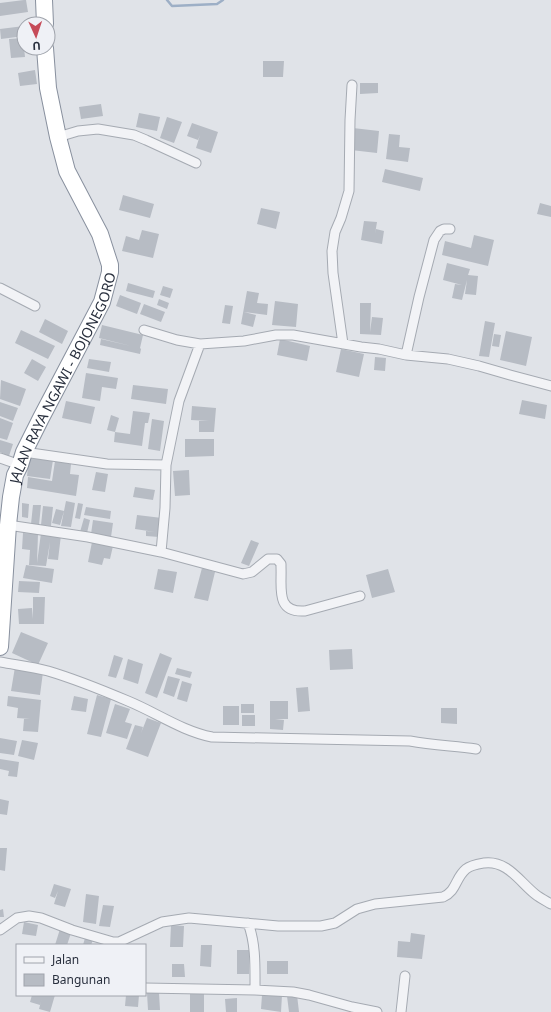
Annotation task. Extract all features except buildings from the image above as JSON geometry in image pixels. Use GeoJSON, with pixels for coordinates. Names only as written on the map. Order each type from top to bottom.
{"type":"FeatureCollection","features":[{"type":"Feature","properties":{"kind":"highway"},"geometry":{"type":"LineString","coordinates":[[44,0],[45,16]]}},
{"type":"Feature","properties":{"kind":"highway","name":"JALAN RAYA NGAWI - BOJONEGORO"},"geometry":{"type":"LineString","coordinates":[[0,647],[8,525],[15,474],[102,302],[110,272],[110,265],[100,234],[67,171],[48,88],[46,56]]}},
{"type":"Feature","properties":{"kind":"street"},"geometry":{"type":"LineString","coordinates":[[343,344],[332,251],[335,232],[341,218],[349,190],[352,85]]}},
{"type":"Feature","properties":{"kind":"street"},"geometry":{"type":"LineString","coordinates":[[58,137],[88,129],[98,129],[146,140],[196,163]]}},
{"type":"Feature","properties":{"kind":"street"},"geometry":{"type":"LineString","coordinates":[[406,355],[434,240],[440,231],[450,229]]}},
{"type":"Feature","properties":{"kind":"street"},"geometry":{"type":"LineString","coordinates":[[0,288],[35,306]]}},
{"type":"Feature","properties":{"kind":"street"},"geometry":{"type":"LineString","coordinates":[[144,330],[177,340],[200,344],[244,341],[276,335],[293,335],[343,344],[379,348],[406,355],[448,360],[479,366],[510,376],[551,386]]}},
{"type":"Feature","properties":{"kind":"street"},"geometry":{"type":"LineString","coordinates":[[162,552],[166,465],[179,401],[200,344]]}},
{"type":"Feature","properties":{"kind":"street"},"geometry":{"type":"LineString","coordinates":[[0,458],[22,458],[107,464],[166,465]]}},
{"type":"Feature","properties":{"kind":"street"},"geometry":{"type":"LineString","coordinates":[[8,525],[88,537],[162,552],[247,574],[252,572],[268,559],[277,559],[281,564],[283,603],[289,609],[298,611],[360,596]]}},
{"type":"Feature","properties":{"kind":"street"},"geometry":{"type":"LineString","coordinates":[[0,662],[48,671],[91,686],[130,702],[184,729],[212,737],[410,741],[431,745],[476,749]]}},
{"type":"Feature","properties":{"kind":"street"},"geometry":{"type":"LineString","coordinates":[[0,930],[17,918],[29,916],[41,918],[108,942],[130,941],[162,922],[189,918],[278,926],[321,926],[335,923],[357,910],[375,904],[443,897],[448,895],[453,890],[465,870],[480,864],[491,862],[508,868],[537,895],[551,904]]}},
{"type":"Feature","properties":{"kind":"street"},"geometry":{"type":"LineString","coordinates":[[248,923],[252,932],[254,947],[255,990]]}},
{"type":"Feature","properties":{"kind":"street"},"geometry":{"type":"LineString","coordinates":[[401,1012],[405,976]]}},
{"type":"Feature","properties":{"kind":"street"},"geometry":{"type":"LineString","coordinates":[[146,988],[293,992],[377,1012]]}},
{"type":"Feature","properties":{"kind":"waterway"},"geometry":{"type":"LineString","coordinates":[[167,0],[172,6],[217,4],[223,0]]}}]}
